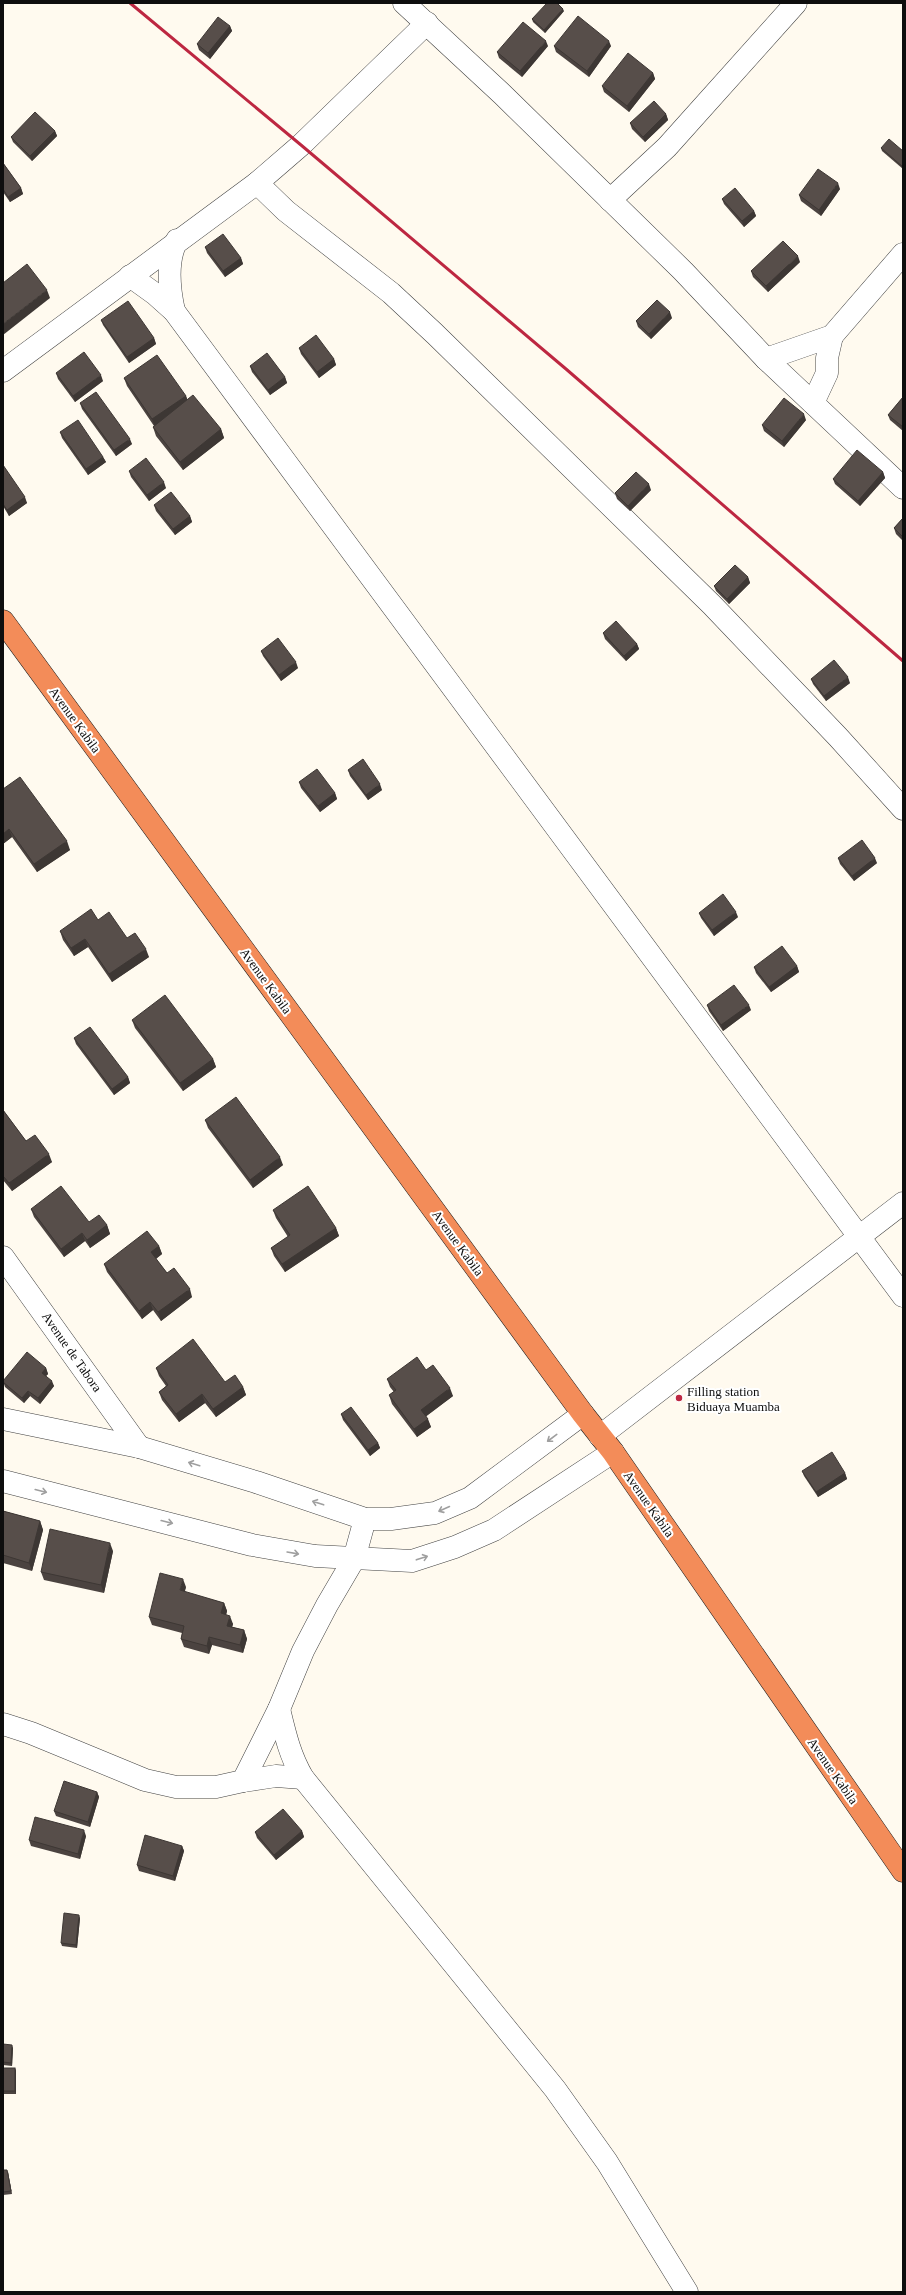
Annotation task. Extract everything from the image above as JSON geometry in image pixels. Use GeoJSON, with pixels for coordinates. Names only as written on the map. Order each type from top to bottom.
{"type":"FeatureCollection","features":[{"type":"Feature","properties":{"kind":"highway","name":"Avenue Kabila"},"geometry":{"type":"LineString","coordinates":[[3,621],[583,1414],[607,1444],[903,1871]]}},
{"type":"Feature","properties":{"kind":"street"},"geometry":{"type":"LineString","coordinates":[[404,3],[428,23],[610,200],[683,272],[766,359],[903,488]]}},
{"type":"Feature","properties":{"kind":"street"},"geometry":{"type":"LineString","coordinates":[[610,200],[667,147],[796,3]]}},
{"type":"Feature","properties":{"kind":"street"},"geometry":{"type":"LineString","coordinates":[[3,371],[177,240],[257,183],[301,145],[428,23]]}},
{"type":"Feature","properties":{"kind":"street"},"geometry":{"type":"LineString","coordinates":[[257,183],[286,211],[391,293],[436,334],[707,600],[838,737],[903,809]]}},
{"type":"Feature","properties":{"kind":"street"},"geometry":{"type":"LineString","coordinates":[[174,311],[169,281],[172,250],[177,240]]}},
{"type":"Feature","properties":{"kind":"street"},"geometry":{"type":"LineString","coordinates":[[813,403],[827,373],[827,358],[832,336],[903,254]]}},
{"type":"Feature","properties":{"kind":"street"},"geometry":{"type":"LineString","coordinates":[[130,276],[155,294],[174,311],[903,1296]]}},
{"type":"Feature","properties":{"kind":"street"},"geometry":{"type":"LineString","coordinates":[[766,359],[832,336]]}},
{"type":"Feature","properties":{"kind":"street"},"geometry":{"type":"LineString","coordinates":[[3,1481],[252,1545],[315,1556],[354,1560],[412,1561],[455,1547],[494,1530],[607,1444],[859,1237],[903,1203]]}},
{"type":"Feature","properties":{"kind":"street","name":"Avenue de Tabora"},"geometry":{"type":"LineString","coordinates":[[3,1257],[139,1447]]}},
{"type":"Feature","properties":{"kind":"street"},"geometry":{"type":"LineString","coordinates":[[3,1418],[139,1447],[256,1482],[365,1519],[391,1519],[435,1513],[470,1498],[583,1414]]}},
{"type":"Feature","properties":{"kind":"street"},"geometry":{"type":"LineString","coordinates":[[243,1781],[279,1709],[303,1651],[327,1605],[354,1560],[365,1519]]}},
{"type":"Feature","properties":{"kind":"street"},"geometry":{"type":"LineString","coordinates":[[279,1709],[289,1749],[303,1778],[555,2088],[607,2162],[687,2292]]}},
{"type":"Feature","properties":{"kind":"street"},"geometry":{"type":"LineString","coordinates":[[3,1724],[31,1733],[145,1780],[176,1787],[216,1787],[276,1776],[303,1778]]}},
{"type":"Feature","properties":{"kind":"building"},"geometry":{"type":"Polygon","coordinates":[[[547,3],[557,3],[563,9],[544,30],[532,19],[547,3]]]}},
{"type":"Feature","properties":{"kind":"building"},"geometry":{"type":"Polygon","coordinates":[[[578,16],[609,41],[587,71],[554,46],[578,16]]]}},
{"type":"Feature","properties":{"kind":"building"},"geometry":{"type":"Polygon","coordinates":[[[218,17],[230,26],[208,53],[197,44],[218,17]]]}},
{"type":"Feature","properties":{"kind":"building"},"geometry":{"type":"Polygon","coordinates":[[[523,22],[546,41],[520,71],[497,52],[523,22]]]}},
{"type":"Feature","properties":{"kind":"building"},"geometry":{"type":"Polygon","coordinates":[[[628,53],[653,73],[627,106],[602,86],[628,53]]]}},
{"type":"Feature","properties":{"kind":"building"},"geometry":{"type":"Polygon","coordinates":[[[654,101],[666,114],[643,137],[630,123],[654,101]]]}},
{"type":"Feature","properties":{"kind":"building"},"geometry":{"type":"Polygon","coordinates":[[[35,112],[55,131],[30,156],[11,137],[35,112]]]}},
{"type":"Feature","properties":{"kind":"building"},"geometry":{"type":"Polygon","coordinates":[[[889,139],[903,151],[903,167],[881,148],[889,139]]]}},
{"type":"Feature","properties":{"kind":"building"},"geometry":{"type":"Polygon","coordinates":[[[3,163],[21,188],[8,197],[3,189],[3,163]]]}},
{"type":"Feature","properties":{"kind":"building"},"geometry":{"type":"Polygon","coordinates":[[[818,169],[838,183],[819,210],[799,195],[818,169]]]}},
{"type":"Feature","properties":{"kind":"building"},"geometry":{"type":"Polygon","coordinates":[[[735,188],[754,211],[742,221],[722,199],[735,188]]]}},
{"type":"Feature","properties":{"kind":"building"},"geometry":{"type":"Polygon","coordinates":[[[223,234],[241,258],[223,271],[205,247],[223,234]]]}},
{"type":"Feature","properties":{"kind":"building"},"geometry":{"type":"Polygon","coordinates":[[[783,241],[798,256],[766,286],[751,271],[783,241]]]}},
{"type":"Feature","properties":{"kind":"building"},"geometry":{"type":"Polygon","coordinates":[[[27,264],[47,290],[3,324],[3,283],[27,264]]]}},
{"type":"Feature","properties":{"kind":"building"},"geometry":{"type":"Polygon","coordinates":[[[657,300],[670,312],[649,334],[636,321],[657,300]]]}},
{"type":"Feature","properties":{"kind":"building"},"geometry":{"type":"Polygon","coordinates":[[[128,301],[154,338],[127,357],[101,320],[128,301]]]}},
{"type":"Feature","properties":{"kind":"building"},"geometry":{"type":"Polygon","coordinates":[[[316,335],[334,359],[317,372],[299,348],[316,335]]]}},
{"type":"Feature","properties":{"kind":"building"},"geometry":{"type":"Polygon","coordinates":[[[84,352],[101,375],[73,396],[56,373],[84,352]]]}},
{"type":"Feature","properties":{"kind":"building"},"geometry":{"type":"Polygon","coordinates":[[[267,353],[285,377],[268,390],[250,366],[267,353]]]}},
{"type":"Feature","properties":{"kind":"building"},"geometry":{"type":"Polygon","coordinates":[[[157,355],[186,396],[152,419],[124,378],[157,355]]]}},
{"type":"Feature","properties":{"kind":"building"},"geometry":{"type":"Polygon","coordinates":[[[96,392],[130,439],[114,450],[80,403],[96,392]]]}},
{"type":"Feature","properties":{"kind":"building"},"geometry":{"type":"Polygon","coordinates":[[[193,395],[221,429],[180,462],[153,427],[193,395]]]}},
{"type":"Feature","properties":{"kind":"building"},"geometry":{"type":"Polygon","coordinates":[[[903,397],[903,427],[888,415],[903,397]]]}},
{"type":"Feature","properties":{"kind":"building"},"geometry":{"type":"Polygon","coordinates":[[[784,398],[804,414],[782,441],[762,425],[784,398]]]}},
{"type":"Feature","properties":{"kind":"building"},"geometry":{"type":"Polygon","coordinates":[[[78,420],[103,457],[86,469],[60,432],[78,420]]]}},
{"type":"Feature","properties":{"kind":"building"},"geometry":{"type":"Polygon","coordinates":[[[857,450],[883,472],[858,501],[833,479],[857,450]]]}},
{"type":"Feature","properties":{"kind":"building"},"geometry":{"type":"Polygon","coordinates":[[[146,458],[164,482],[147,495],[129,471],[146,458]]]}},
{"type":"Feature","properties":{"kind":"building"},"geometry":{"type":"Polygon","coordinates":[[[3,465],[25,497],[7,510],[3,504],[3,465]]]}},
{"type":"Feature","properties":{"kind":"building"},"geometry":{"type":"Polygon","coordinates":[[[636,472],[649,484],[628,506],[615,493],[636,472]]]}},
{"type":"Feature","properties":{"kind":"building"},"geometry":{"type":"Polygon","coordinates":[[[171,492],[190,516],[173,529],[154,505],[171,492]]]}},
{"type":"Feature","properties":{"kind":"building"},"geometry":{"type":"Polygon","coordinates":[[[903,518],[903,537],[894,528],[903,518]]]}},
{"type":"Feature","properties":{"kind":"building"},"geometry":{"type":"Polygon","coordinates":[[[735,565],[748,577],[727,599],[714,586],[735,565]]]}},
{"type":"Feature","properties":{"kind":"building"},"geometry":{"type":"Polygon","coordinates":[[[616,621],[637,644],[624,656],[603,633],[616,621]]]}},
{"type":"Feature","properties":{"kind":"building"},"geometry":{"type":"Polygon","coordinates":[[[278,638],[296,662],[279,675],[261,651],[278,638]]]}},
{"type":"Feature","properties":{"kind":"building"},"geometry":{"type":"Polygon","coordinates":[[[834,660],[848,677],[824,696],[811,679],[834,660]]]}},
{"type":"Feature","properties":{"kind":"building"},"geometry":{"type":"Polygon","coordinates":[[[363,759],[380,784],[366,795],[348,770],[363,759]]]}},
{"type":"Feature","properties":{"kind":"building"},"geometry":{"type":"Polygon","coordinates":[[[317,769],[335,793],[318,806],[299,782],[317,769]]]}},
{"type":"Feature","properties":{"kind":"building"},"geometry":{"type":"Polygon","coordinates":[[[20,777],[67,841],[34,864],[9,829],[3,834],[3,789],[20,777]]]}},
{"type":"Feature","properties":{"kind":"building"},"geometry":{"type":"Polygon","coordinates":[[[862,840],[875,858],[852,876],[838,858],[862,840]]]}},
{"type":"Feature","properties":{"kind":"building"},"geometry":{"type":"Polygon","coordinates":[[[723,894],[736,912],[712,930],[699,913],[723,894]]]}},
{"type":"Feature","properties":{"kind":"building"},"geometry":{"type":"Polygon","coordinates":[[[91,909],[98,920],[109,912],[127,938],[135,933],[146,949],[109,974],[85,939],[71,948],[60,931],[91,909]]]}},
{"type":"Feature","properties":{"kind":"building"},"geometry":{"type":"Polygon","coordinates":[[[782,946],[797,966],[769,987],[754,967],[782,946]]]}},
{"type":"Feature","properties":{"kind":"building"},"geometry":{"type":"Polygon","coordinates":[[[734,985],[749,1005],[721,1025],[707,1005],[734,985]]]}},
{"type":"Feature","properties":{"kind":"building"},"geometry":{"type":"Polygon","coordinates":[[[165,995],[213,1059],[180,1083],[132,1020],[165,995]]]}},
{"type":"Feature","properties":{"kind":"building"},"geometry":{"type":"Polygon","coordinates":[[[90,1027],[128,1077],[112,1089],[74,1038],[90,1027]]]}},
{"type":"Feature","properties":{"kind":"building"},"geometry":{"type":"Polygon","coordinates":[[[236,1097],[280,1157],[250,1180],[205,1120],[236,1097]]]}},
{"type":"Feature","properties":{"kind":"building"},"geometry":{"type":"Polygon","coordinates":[[[3,1110],[26,1141],[35,1135],[49,1154],[9,1183],[3,1176],[3,1110]]]}},
{"type":"Feature","properties":{"kind":"building"},"geometry":{"type":"Polygon","coordinates":[[[61,1186],[89,1222],[99,1215],[107,1225],[87,1240],[82,1233],[61,1249],[31,1209],[61,1186]]]}},
{"type":"Feature","properties":{"kind":"building"},"geometry":{"type":"Polygon","coordinates":[[[308,1186],[336,1228],[282,1264],[271,1248],[290,1235],[273,1210],[308,1186]]]}},
{"type":"Feature","properties":{"kind":"building"},"geometry":{"type":"Polygon","coordinates":[[[147,1231],[159,1246],[151,1252],[167,1273],[174,1268],[190,1289],[158,1312],[150,1302],[139,1311],[104,1264],[147,1231]]]}},
{"type":"Feature","properties":{"kind":"building"},"geometry":{"type":"Polygon","coordinates":[[[193,1339],[225,1382],[235,1375],[243,1387],[213,1409],[202,1394],[176,1414],[159,1392],[168,1385],[156,1368],[193,1339]]]}},
{"type":"Feature","properties":{"kind":"building"},"geometry":{"type":"Polygon","coordinates":[[[27,1352],[46,1368],[42,1373],[52,1381],[38,1398],[28,1391],[22,1398],[3,1382],[27,1352]]]}},
{"type":"Feature","properties":{"kind":"building"},"geometry":{"type":"Polygon","coordinates":[[[417,1357],[426,1370],[433,1365],[450,1388],[421,1410],[428,1419],[414,1429],[389,1395],[396,1390],[387,1379],[417,1357]]]}},
{"type":"Feature","properties":{"kind":"building"},"geometry":{"type":"Polygon","coordinates":[[[351,1407],[378,1443],[368,1450],[341,1414],[351,1407]]]}},
{"type":"Feature","properties":{"kind":"building"},"geometry":{"type":"Polygon","coordinates":[[[832,1452],[845,1473],[816,1492],[802,1471],[832,1452]]]}},
{"type":"Feature","properties":{"kind":"building"},"geometry":{"type":"Polygon","coordinates":[[[3,1511],[40,1521],[29,1563],[3,1555],[3,1511]]]}},
{"type":"Feature","properties":{"kind":"building"},"geometry":{"type":"Polygon","coordinates":[[[50,1529],[110,1543],[101,1585],[41,1572],[50,1529]]]}},
{"type":"Feature","properties":{"kind":"building"},"geometry":{"type":"Polygon","coordinates":[[[160,1573],[183,1579],[180,1590],[224,1603],[221,1613],[230,1616],[227,1626],[244,1630],[240,1645],[209,1637],[207,1646],[181,1639],[184,1626],[149,1617],[160,1573]]]}},
{"type":"Feature","properties":{"kind":"building"},"geometry":{"type":"Polygon","coordinates":[[[64,1781],[97,1792],[88,1822],[54,1811],[64,1781]]]}},
{"type":"Feature","properties":{"kind":"building"},"geometry":{"type":"Polygon","coordinates":[[[283,1809],[302,1831],[274,1855],[255,1832],[283,1809]]]}},
{"type":"Feature","properties":{"kind":"building"},"geometry":{"type":"Polygon","coordinates":[[[35,1817],[84,1830],[78,1854],[29,1840],[35,1817]]]}},
{"type":"Feature","properties":{"kind":"building"},"geometry":{"type":"Polygon","coordinates":[[[145,1835],[182,1846],[173,1876],[137,1865],[145,1835]]]}},
{"type":"Feature","properties":{"kind":"building"},"geometry":{"type":"Polygon","coordinates":[[[64,1913],[79,1915],[76,1945],[61,1943],[64,1913]]]}},
{"type":"Feature","properties":{"kind":"building"},"geometry":{"type":"Polygon","coordinates":[[[3,2044],[12,2045],[11,2063],[3,2062],[3,2044]]]}},
{"type":"Feature","properties":{"kind":"building"},"geometry":{"type":"Polygon","coordinates":[[[3,2068],[15,2068],[15,2091],[3,2091],[3,2068]]]}},
{"type":"Feature","properties":{"kind":"building"},"geometry":{"type":"Polygon","coordinates":[[[3,2170],[7,2170],[11,2191],[3,2192],[3,2170]]]}},
{"type":"Feature","properties":{"kind":"railway"},"geometry":{"type":"LineString","coordinates":[[130,3],[566,369],[903,661]]}},
{"type":"Feature","properties":{"kind":"place","name":"Filling station Biduaya Muamba"},"geometry":{"type":"Point","coordinates":[679,1398]}}]}
